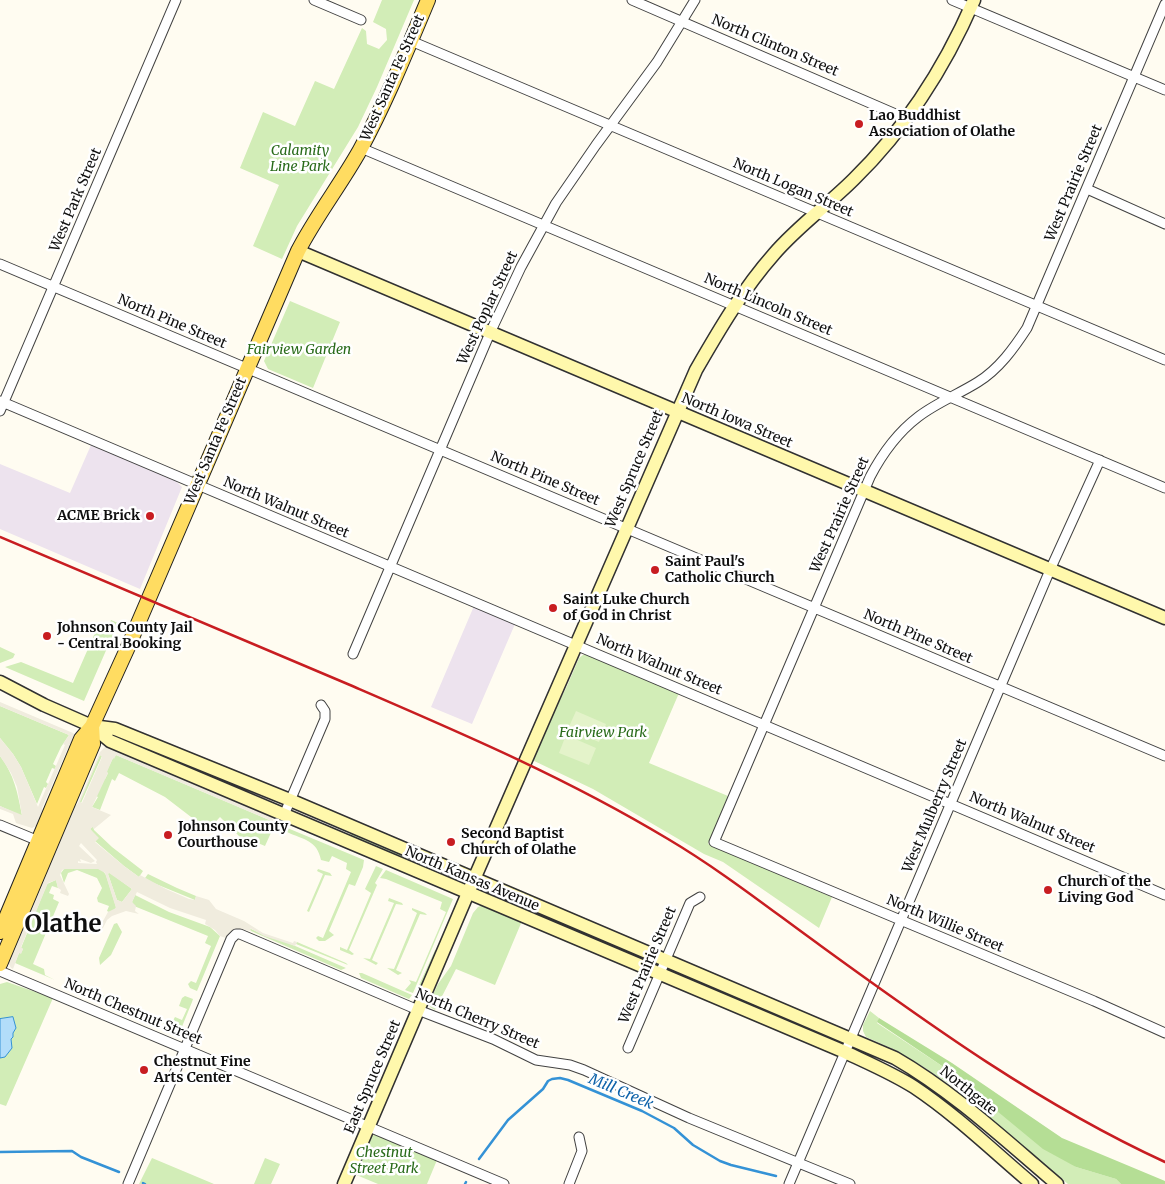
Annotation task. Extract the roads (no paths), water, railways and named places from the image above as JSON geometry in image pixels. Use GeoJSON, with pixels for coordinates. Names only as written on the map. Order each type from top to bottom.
{"type":"FeatureCollection","features":[{"type":"Feature","properties":{"kind":"main road","name":"West Santa Fe Street"},"geometry":{"type":"LineString","coordinates":[[43,843],[81,739],[92,726],[298,251],[312,223],[361,148],[385,99],[428,0]]}},
{"type":"Feature","properties":{"kind":"main road"},"geometry":{"type":"LineString","coordinates":[[0,932],[43,843]]}},
{"type":"Feature","properties":{"kind":"main road"},"geometry":{"type":"LineString","coordinates":[[0,964],[43,843]]}},
{"type":"Feature","properties":{"kind":"street","name":"West Park Street"},"geometry":{"type":"LineString","coordinates":[[1,405],[176,0]]}},
{"type":"Feature","properties":{"kind":"street"},"geometry":{"type":"LineString","coordinates":[[314,0],[361,20]]}},
{"type":"Feature","properties":{"kind":"street","name":"North Clinton Street"},"geometry":{"type":"LineString","coordinates":[[632,0],[907,119]]}},
{"type":"Feature","properties":{"kind":"street","name":"West Poplar Street"},"geometry":{"type":"LineString","coordinates":[[353,654],[490,333],[543,225],[571,180],[657,62],[695,0]]}},
{"type":"Feature","properties":{"kind":"street"},"geometry":{"type":"LineString","coordinates":[[952,0],[972,4],[1165,90]]}},
{"type":"Feature","properties":{"kind":"street","name":"West Spruce Street"},"geometry":{"type":"LineString","coordinates":[[418,1010],[696,370],[711,343],[754,277],[775,252],[816,212],[855,178],[882,150],[907,119],[932,83],[954,43],[972,4]]}},
{"type":"Feature","properties":{"kind":"street","name":"West Prairie Street"},"geometry":{"type":"LineString","coordinates":[[714,842],[864,491],[880,458],[893,441],[919,416],[980,381],[1014,349],[1027,328],[1037,306],[1165,4]]}},
{"type":"Feature","properties":{"kind":"street","name":"North Logan Street"},"geometry":{"type":"LineString","coordinates":[[411,41],[1165,360]]}},
{"type":"Feature","properties":{"kind":"street","name":"North Lincoln Street"},"geometry":{"type":"LineString","coordinates":[[361,148],[1165,488]]}},
{"type":"Feature","properties":{"kind":"street"},"geometry":{"type":"LineString","coordinates":[[1087,189],[1165,224]]}},
{"type":"Feature","properties":{"kind":"street","name":"North Iowa Street"},"geometry":{"type":"LineString","coordinates":[[298,251],[1165,618]]}},
{"type":"Feature","properties":{"kind":"street","name":"North Pine Street"},"geometry":{"type":"LineString","coordinates":[[0,264],[1165,756]]}},
{"type":"Feature","properties":{"kind":"street","name":"North Walnut Street"},"geometry":{"type":"LineString","coordinates":[[1,405],[198,485],[1165,895]]}},
{"type":"Feature","properties":{"kind":"street","name":"West Mulberry Street"},"geometry":{"type":"LineString","coordinates":[[789,1184],[1050,570],[1100,460]]}},
{"type":"Feature","properties":{"kind":"street","name":"North Kansas Avenue"},"geometry":{"type":"LineString","coordinates":[[0,682],[44,705],[92,726],[110,741],[845,1052]]}},
{"type":"Feature","properties":{"kind":"street"},"geometry":{"type":"LineString","coordinates":[[284,815],[324,719],[325,711],[321,705]]}},
{"type":"Feature","properties":{"kind":"street","name":"North Kansas Avenue"},"geometry":{"type":"LineString","coordinates":[[92,726],[115,729],[290,800],[851,1038]]}},
{"type":"Feature","properties":{"kind":"street"},"geometry":{"type":"LineString","coordinates":[[0,825],[43,843]]}},
{"type":"Feature","properties":{"kind":"street","name":"North Willie Street"},"geometry":{"type":"LineString","coordinates":[[714,842],[1094,1001],[1165,1033]]}},
{"type":"Feature","properties":{"kind":"street","name":"West Prairie Street"},"geometry":{"type":"LineString","coordinates":[[628,1048],[690,903],[700,897]]}},
{"type":"Feature","properties":{"kind":"street","name":"North Cherry Street"},"geometry":{"type":"LineString","coordinates":[[185,1049],[234,936],[246,935],[418,1010],[493,1039],[536,1060],[570,1065],[584,1070],[689,1118],[850,1184]]}},
{"type":"Feature","properties":{"kind":"street","name":"North Chestnut Street"},"geometry":{"type":"LineString","coordinates":[[0,972],[504,1184]]}},
{"type":"Feature","properties":{"kind":"street","name":"East Spruce Street"},"geometry":{"type":"LineString","coordinates":[[344,1184],[418,1010]]}},
{"type":"Feature","properties":{"kind":"street","name":"Northgate"},"geometry":{"type":"LineString","coordinates":[[851,1038],[895,1058],[950,1093],[1057,1184]]}},
{"type":"Feature","properties":{"kind":"street"},"geometry":{"type":"LineString","coordinates":[[128,1184],[185,1049]]}},
{"type":"Feature","properties":{"kind":"street"},"geometry":{"type":"LineString","coordinates":[[845,1052],[913,1086],[942,1107],[1032,1184]]}},
{"type":"Feature","properties":{"kind":"street"},"geometry":{"type":"LineString","coordinates":[[569,1184],[582,1151],[580,1137]]}},
{"type":"Feature","properties":{"kind":"water"},"geometry":{"type":"Polygon","coordinates":[[[13,1017],[16,1028],[11,1039],[12,1048],[5,1057],[0,1058],[0,1019],[13,1017]]]}},
{"type":"Feature","properties":{"kind":"waterway","name":"Mill Creek"},"geometry":{"type":"LineString","coordinates":[[479,1159],[508,1120],[543,1089],[548,1081],[560,1078],[642,1111],[674,1128],[693,1145],[720,1161],[776,1176]]}},
{"type":"Feature","properties":{"kind":"waterway","name":"Mill Creek"},"geometry":{"type":"LineString","coordinates":[[0,1152],[72,1151],[81,1157],[119,1172]]}},
{"type":"Feature","properties":{"kind":"railway"},"geometry":{"type":"LineString","coordinates":[[0,537],[431,720],[591,796],[668,839],[708,864],[988,1063],[1074,1115],[1119,1140],[1165,1162]]}},
{"type":"Feature","properties":{"kind":"place","name":"Lao Buddhist Association of Olathe"},"geometry":{"type":"Point","coordinates":[859,124]}},
{"type":"Feature","properties":{"kind":"place","name":"ACME Brick"},"geometry":{"type":"Point","coordinates":[150,516]}},
{"type":"Feature","properties":{"kind":"place","name":"Saint Paul's Catholic Church"},"geometry":{"type":"Point","coordinates":[655,570]}},
{"type":"Feature","properties":{"kind":"place","name":"Saint Luke Church of God in Christ"},"geometry":{"type":"Point","coordinates":[553,608]}},
{"type":"Feature","properties":{"kind":"place","name":"Johnson County Jail - Central Booking"},"geometry":{"type":"Point","coordinates":[47,636]}},
{"type":"Feature","properties":{"kind":"place","name":"Johnson County Courthouse"},"geometry":{"type":"Point","coordinates":[168,835]}},
{"type":"Feature","properties":{"kind":"place","name":"Second Baptist Church of Olathe"},"geometry":{"type":"Point","coordinates":[451,842]}},
{"type":"Feature","properties":{"kind":"place","name":"Church of the Living God"},"geometry":{"type":"Point","coordinates":[1048,890]}},
{"type":"Feature","properties":{"kind":"place","name":"Chestnut Fine Arts Center"},"geometry":{"type":"Point","coordinates":[144,1070]}},
{"type":"Feature","properties":{"kind":"district","name":"Olathe"},"geometry":{"type":"Point","coordinates":[63,925]}},
{"type":"Feature","properties":{"kind":"park label","name":"Calamity Line Park"},"geometry":{"type":"Point","coordinates":[300,160]}},
{"type":"Feature","properties":{"kind":"park label","name":"Fairview Garden"},"geometry":{"type":"Point","coordinates":[299,350]}},
{"type":"Feature","properties":{"kind":"park label","name":"Fairview Park"},"geometry":{"type":"Point","coordinates":[603,733]}},
{"type":"Feature","properties":{"kind":"park label","name":"Chestnut Street Park"},"geometry":{"type":"Point","coordinates":[384,1162]}}]}
